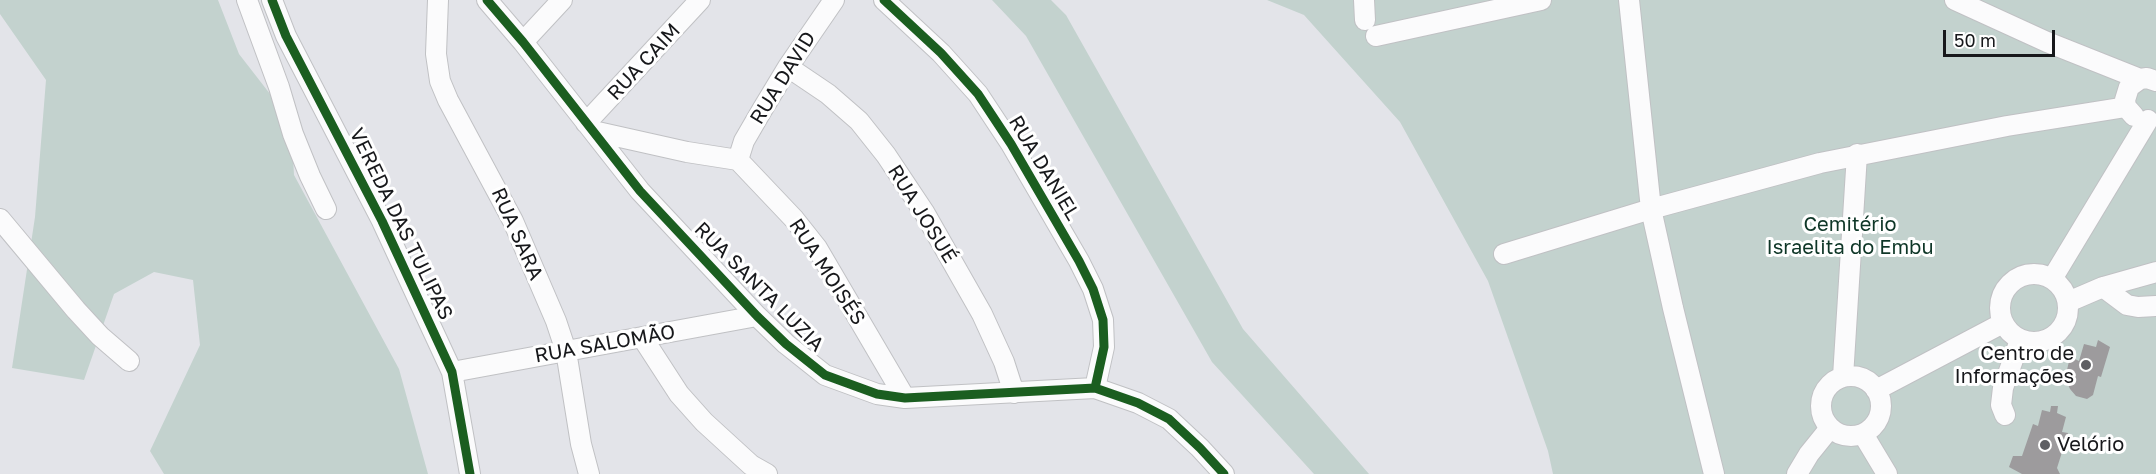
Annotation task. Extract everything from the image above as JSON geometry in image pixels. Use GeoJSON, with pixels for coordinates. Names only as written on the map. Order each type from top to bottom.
{"type":"FeatureCollection","features":[{"type":"Feature","properties":{"kind":"street"},"geometry":{"type":"LineString","coordinates":[[247,0],[279,87],[296,142],[326,209]]}},
{"type":"Feature","properties":{"kind":"street","name":"VEREDA DAS TULIPAS"},"geometry":{"type":"LineString","coordinates":[[272,0],[286,36],[382,220],[452,372],[470,474]]}},
{"type":"Feature","properties":{"kind":"street","name":"RUA SARA"},"geometry":{"type":"LineString","coordinates":[[438,0],[436,54],[440,81],[513,221],[556,321],[566,351],[581,444],[589,474]]}},
{"type":"Feature","properties":{"kind":"street","name":"RUA SANTA LUZIA"},"geometry":{"type":"LineString","coordinates":[[487,0],[523,42],[640,191],[757,316],[786,344],[825,375],[877,394],[905,398],[1095,388],[1138,403],[1169,419],[1224,474]]}},
{"type":"Feature","properties":{"kind":"street"},"geometry":{"type":"LineString","coordinates":[[523,42],[562,0]]}},
{"type":"Feature","properties":{"kind":"street","name":"RUA CAIM"},"geometry":{"type":"LineString","coordinates":[[590,127],[700,0]]}},
{"type":"Feature","properties":{"kind":"street","name":"RUA DAVID"},"geometry":{"type":"LineString","coordinates":[[738,160],[744,141],[788,67],[834,0]]}},
{"type":"Feature","properties":{"kind":"street","name":"RUA DANIEL"},"geometry":{"type":"LineString","coordinates":[[884,0],[941,53],[978,94],[1011,144],[1079,261],[1093,289],[1103,320],[1104,347],[1095,388]]}},
{"type":"Feature","properties":{"kind":"street"},"geometry":{"type":"LineString","coordinates":[[1364,0],[1371,28],[1540,0]]}},
{"type":"Feature","properties":{"kind":"street"},"geometry":{"type":"LineString","coordinates":[[1629,0],[1651,208],[1714,474]]}},
{"type":"Feature","properties":{"kind":"street"},"geometry":{"type":"LineString","coordinates":[[1955,0],[2047,42],[2148,80]]}},
{"type":"Feature","properties":{"kind":"street","name":"RUA JOSUÉ"},"geometry":{"type":"LineString","coordinates":[[788,67],[828,94],[859,122],[885,154],[924,212],[982,314],[1004,363],[1014,393]]}},
{"type":"Feature","properties":{"kind":"street"},"geometry":{"type":"LineString","coordinates":[[2052,279],[2152,119],[2135,117],[2126,107],[2126,93],[2134,82],[2148,80]]}},
{"type":"Feature","properties":{"kind":"street"},"geometry":{"type":"LineString","coordinates":[[1504,254],[1651,208],[1857,154],[2126,107]]}},
{"type":"Feature","properties":{"kind":"street"},"geometry":{"type":"LineString","coordinates":[[590,127],[687,152],[738,160]]}},
{"type":"Feature","properties":{"kind":"street"},"geometry":{"type":"LineString","coordinates":[[1843,377],[1857,154]]}},
{"type":"Feature","properties":{"kind":"street","name":"RUA MOISÉS"},"geometry":{"type":"LineString","coordinates":[[738,160],[794,219],[817,248],[905,398]]}},
{"type":"Feature","properties":{"kind":"street"},"geometry":{"type":"LineString","coordinates":[[0,219],[76,310],[100,336],[129,361]]}},
{"type":"Feature","properties":{"kind":"street"},"geometry":{"type":"LineString","coordinates":[[2068,302],[2103,287],[2156,272]]}},
{"type":"Feature","properties":{"kind":"street"},"geometry":{"type":"LineString","coordinates":[[2031,274],[2052,279],[2065,293],[2068,302],[2065,323],[2059,332],[2041,342],[2020,340],[2010,333],[2003,323],[2000,312],[2004,291],[2021,276],[2031,274]]}},
{"type":"Feature","properties":{"kind":"street"},"geometry":{"type":"LineString","coordinates":[[2103,287],[2127,305],[2156,306]]}},
{"type":"Feature","properties":{"kind":"street","name":"RUA SALOMÃO"},"geometry":{"type":"LineString","coordinates":[[452,372],[757,316]]}},
{"type":"Feature","properties":{"kind":"street"},"geometry":{"type":"LineString","coordinates":[[1876,390],[2003,323]]}},
{"type":"Feature","properties":{"kind":"street"},"geometry":{"type":"LineString","coordinates":[[642,337],[679,394],[704,422],[751,465],[767,474]]}},
{"type":"Feature","properties":{"kind":"street"},"geometry":{"type":"LineString","coordinates":[[2005,415],[2001,405],[2003,388],[2020,340]]}},
{"type":"Feature","properties":{"kind":"street"},"geometry":{"type":"LineString","coordinates":[[1843,377],[1862,378],[1876,390],[1881,410],[1872,428],[1863,434],[1852,436],[1840,434],[1830,428],[1821,412],[1823,395],[1828,387],[1843,377]]}},
{"type":"Feature","properties":{"kind":"street"},"geometry":{"type":"LineString","coordinates":[[1797,474],[1809,454],[1830,428]]}},
{"type":"Feature","properties":{"kind":"street"},"geometry":{"type":"LineString","coordinates":[[1863,434],[1887,474]]}},
{"type":"Feature","properties":{"kind":"green space"},"geometry":{"type":"Polygon","coordinates":[[[0,0],[218,0],[239,54],[291,121],[294,175],[399,369],[428,474],[164,474],[150,451],[200,345],[193,280],[154,272],[114,294],[84,380],[12,368],[35,217],[46,80],[0,14],[0,0]]]}},
{"type":"Feature","properties":{"kind":"green space"},"geometry":{"type":"Polygon","coordinates":[[[992,0],[1051,0],[1066,15],[1243,329],[1369,474],[1314,474],[1212,362],[1026,36],[992,0]]]}},
{"type":"Feature","properties":{"kind":"green space","name":"Cemitério Israelita do Embu"},"geometry":{"type":"Polygon","coordinates":[[[1267,0],[2156,0],[2156,474],[1553,474],[1548,451],[1488,281],[1400,122],[1304,15],[1267,0]]]}},
{"type":"Feature","properties":{"kind":"building","name":"Centro de Informações"},"geometry":{"type":"Polygon","coordinates":[[[2098,340],[2110,347],[2101,377],[2098,376],[2093,395],[2087,399],[2076,396],[2066,380],[2070,357],[2076,352],[2073,358],[2079,361],[2084,344],[2096,347],[2098,340]]]}},
{"type":"Feature","properties":{"kind":"building","name":"Velório"},"geometry":{"type":"Polygon","coordinates":[[[2051,406],[2058,406],[2057,413],[2066,417],[2062,432],[2068,433],[2057,468],[2060,474],[2022,474],[2009,467],[2013,456],[2022,456],[2033,424],[2038,426],[2042,410],[2050,412],[2051,406]]]}},
{"type":"Feature","properties":{"kind":"cycle path"},"geometry":{"type":"LineString","coordinates":[[272,0],[286,36],[382,221],[452,372],[470,474]]}},
{"type":"Feature","properties":{"kind":"cycle path"},"geometry":{"type":"LineString","coordinates":[[487,0],[523,42],[640,191],[757,316],[786,344],[825,375],[877,394],[905,398],[1095,388],[1138,403],[1169,419],[1224,474]]}},
{"type":"Feature","properties":{"kind":"cycle path"},"geometry":{"type":"LineString","coordinates":[[884,0],[941,53],[978,94],[1011,144],[1079,261],[1093,289],[1103,320],[1104,347],[1095,388]]}},
{"type":"Feature","properties":{"kind":"place","name":"Centro de Informações"},"geometry":{"type":"Point","coordinates":[2086,365]}},
{"type":"Feature","properties":{"kind":"place","name":"Velório"},"geometry":{"type":"Point","coordinates":[2045,445]}}]}
